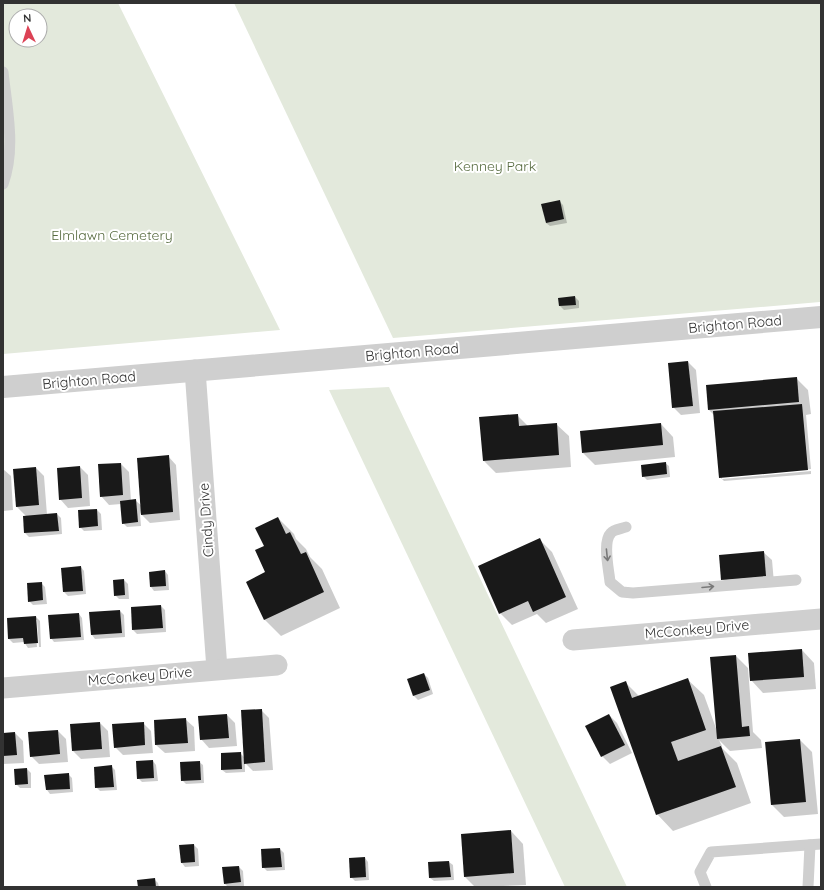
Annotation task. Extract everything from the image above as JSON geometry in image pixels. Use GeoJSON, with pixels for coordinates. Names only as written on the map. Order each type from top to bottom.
{"type":"FeatureCollection","features":[{"type":"Feature","properties":{"kind":"street","name":"Brighton Road"},"geometry":{"type":"LineString","coordinates":[[3,387],[821,317]]}},
{"type":"Feature","properties":{"kind":"street","name":"Cindy Drive"},"geometry":{"type":"LineString","coordinates":[[195,370],[217,669]]}},
{"type":"Feature","properties":{"kind":"street","name":"McConkey Drive"},"geometry":{"type":"LineString","coordinates":[[573,640],[821,619]]}},
{"type":"Feature","properties":{"kind":"street","name":"McConkey Drive"},"geometry":{"type":"LineString","coordinates":[[3,688],[277,664]]}},
{"type":"Feature","properties":{"kind":"lane"},"geometry":{"type":"LineString","coordinates":[[3,72],[9,150],[8,171],[3,184]]}},
{"type":"Feature","properties":{"kind":"lane"},"geometry":{"type":"LineString","coordinates":[[626,527],[612,531],[608,537],[606,547],[610,582],[622,592],[634,593],[796,580]]}},
{"type":"Feature","properties":{"kind":"lane"},"geometry":{"type":"LineString","coordinates":[[706,887],[700,872],[711,852],[816,844],[808,887]]}},
{"type":"Feature","properties":{"kind":"green space","name":"Elmlawn Cemetery"},"geometry":{"type":"Polygon","coordinates":[[[3,3],[118,3],[280,330],[3,354],[3,3]]]}},
{"type":"Feature","properties":{"kind":"green space","name":"Kenney Park"},"geometry":{"type":"Polygon","coordinates":[[[234,3],[821,3],[821,301],[393,338],[234,3]]]}},
{"type":"Feature","properties":{"kind":"green space"},"geometry":{"type":"Polygon","coordinates":[[[389,387],[627,887],[565,887],[329,390],[389,387]]]}},
{"type":"Feature","properties":{"kind":"building"},"geometry":{"type":"Polygon","coordinates":[[[560,200],[564,219],[546,223],[541,204],[560,200]]]}},
{"type":"Feature","properties":{"kind":"building"},"geometry":{"type":"Polygon","coordinates":[[[575,296],[576,305],[559,306],[558,298],[575,296]]]}},
{"type":"Feature","properties":{"kind":"building"},"geometry":{"type":"Polygon","coordinates":[[[688,361],[693,406],[672,408],[668,363],[688,361]]]}},
{"type":"Feature","properties":{"kind":"building"},"geometry":{"type":"Polygon","coordinates":[[[797,377],[799,402],[708,410],[706,385],[797,377]]]}},
{"type":"Feature","properties":{"kind":"building"},"geometry":{"type":"Polygon","coordinates":[[[802,404],[808,470],[719,478],[713,411],[802,404]]]}},
{"type":"Feature","properties":{"kind":"building"},"geometry":{"type":"Polygon","coordinates":[[[518,414],[519,426],[557,423],[559,455],[483,461],[479,417],[518,414]]]}},
{"type":"Feature","properties":{"kind":"building"},"geometry":{"type":"Polygon","coordinates":[[[661,423],[663,445],[582,453],[580,431],[661,423]]]}},
{"type":"Feature","properties":{"kind":"building"},"geometry":{"type":"Polygon","coordinates":[[[169,455],[173,512],[141,515],[137,458],[169,455]]]}},
{"type":"Feature","properties":{"kind":"building"},"geometry":{"type":"Polygon","coordinates":[[[666,462],[667,474],[642,477],[641,465],[666,462]]]}},
{"type":"Feature","properties":{"kind":"building"},"geometry":{"type":"Polygon","coordinates":[[[121,463],[123,495],[100,497],[98,464],[121,463]]]}},
{"type":"Feature","properties":{"kind":"building"},"geometry":{"type":"Polygon","coordinates":[[[80,466],[82,498],[59,500],[57,468],[80,466]]]}},
{"type":"Feature","properties":{"kind":"building"},"geometry":{"type":"Polygon","coordinates":[[[36,467],[39,505],[16,507],[13,469],[36,467]]]}},
{"type":"Feature","properties":{"kind":"building"},"geometry":{"type":"Polygon","coordinates":[[[136,499],[138,522],[122,524],[120,501],[136,499]]]}},
{"type":"Feature","properties":{"kind":"building"},"geometry":{"type":"Polygon","coordinates":[[[97,509],[98,526],[79,528],[78,510],[97,509]]]}},
{"type":"Feature","properties":{"kind":"building"},"geometry":{"type":"Polygon","coordinates":[[[57,513],[59,531],[24,533],[23,516],[57,513]]]}},
{"type":"Feature","properties":{"kind":"building"},"geometry":{"type":"Polygon","coordinates":[[[278,517],[286,534],[290,532],[301,554],[306,552],[324,592],[264,620],[246,582],[265,572],[255,550],[264,546],[255,528],[278,517]]]}},
{"type":"Feature","properties":{"kind":"building"},"geometry":{"type":"Polygon","coordinates":[[[540,538],[566,597],[533,612],[528,601],[499,614],[478,566],[540,538]]]}},
{"type":"Feature","properties":{"kind":"building"},"geometry":{"type":"Polygon","coordinates":[[[764,551],[766,576],[721,580],[719,555],[764,551]]]}},
{"type":"Feature","properties":{"kind":"building"},"geometry":{"type":"Polygon","coordinates":[[[81,566],[83,591],[63,592],[61,568],[81,566]]]}},
{"type":"Feature","properties":{"kind":"building"},"geometry":{"type":"Polygon","coordinates":[[[165,570],[166,586],[150,587],[149,572],[165,570]]]}},
{"type":"Feature","properties":{"kind":"building"},"geometry":{"type":"Polygon","coordinates":[[[124,579],[125,595],[114,596],[113,580],[124,579]]]}},
{"type":"Feature","properties":{"kind":"building"},"geometry":{"type":"Polygon","coordinates":[[[42,582],[43,600],[28,602],[27,583],[42,582]]]}},
{"type":"Feature","properties":{"kind":"building"},"geometry":{"type":"Polygon","coordinates":[[[161,605],[163,628],[132,630],[131,607],[161,605]]]}},
{"type":"Feature","properties":{"kind":"building"},"geometry":{"type":"Polygon","coordinates":[[[120,610],[122,633],[91,635],[89,612],[120,610]]]}},
{"type":"Feature","properties":{"kind":"building"},"geometry":{"type":"Polygon","coordinates":[[[79,613],[81,637],[50,639],[48,615],[79,613]]]}},
{"type":"Feature","properties":{"kind":"building"},"geometry":{"type":"Polygon","coordinates":[[[36,616],[38,643],[24,644],[23,638],[8,639],[7,618],[36,616]]]}},
{"type":"Feature","properties":{"kind":"building"},"geometry":{"type":"Polygon","coordinates":[[[802,649],[804,677],[750,681],[748,653],[802,649]]]}},
{"type":"Feature","properties":{"kind":"building"},"geometry":{"type":"Polygon","coordinates":[[[736,655],[742,727],[749,726],[750,736],[717,739],[710,657],[736,655]]]}},
{"type":"Feature","properties":{"kind":"building"},"geometry":{"type":"Polygon","coordinates":[[[424,673],[430,690],[413,696],[407,679],[424,673]]]}},
{"type":"Feature","properties":{"kind":"building"},"geometry":{"type":"Polygon","coordinates":[[[688,678],[706,730],[671,742],[678,761],[721,746],[736,787],[656,815],[610,687],[626,681],[632,698],[688,678]]]}},
{"type":"Feature","properties":{"kind":"building"},"geometry":{"type":"Polygon","coordinates":[[[262,709],[265,762],[244,764],[241,710],[262,709]]]}},
{"type":"Feature","properties":{"kind":"building"},"geometry":{"type":"Polygon","coordinates":[[[227,714],[229,738],[200,740],[198,716],[227,714]]]}},
{"type":"Feature","properties":{"kind":"building"},"geometry":{"type":"Polygon","coordinates":[[[609,714],[625,745],[601,757],[585,726],[609,714]]]}},
{"type":"Feature","properties":{"kind":"building"},"geometry":{"type":"Polygon","coordinates":[[[186,718],[188,743],[155,745],[154,720],[186,718]]]}},
{"type":"Feature","properties":{"kind":"building"},"geometry":{"type":"Polygon","coordinates":[[[100,722],[102,749],[72,751],[70,724],[100,722]]]}},
{"type":"Feature","properties":{"kind":"building"},"geometry":{"type":"Polygon","coordinates":[[[144,722],[145,745],[114,748],[112,724],[144,722]]]}},
{"type":"Feature","properties":{"kind":"building"},"geometry":{"type":"Polygon","coordinates":[[[58,730],[60,754],[30,757],[28,732],[58,730]]]}},
{"type":"Feature","properties":{"kind":"building"},"geometry":{"type":"Polygon","coordinates":[[[15,732],[17,755],[3,756],[3,733],[15,732]]]}},
{"type":"Feature","properties":{"kind":"building"},"geometry":{"type":"Polygon","coordinates":[[[800,739],[806,802],[771,805],[765,742],[800,739]]]}},
{"type":"Feature","properties":{"kind":"building"},"geometry":{"type":"Polygon","coordinates":[[[241,752],[242,769],[221,770],[221,753],[241,752]]]}},
{"type":"Feature","properties":{"kind":"building"},"geometry":{"type":"Polygon","coordinates":[[[153,760],[154,778],[137,779],[136,761],[153,760]]]}},
{"type":"Feature","properties":{"kind":"building"},"geometry":{"type":"Polygon","coordinates":[[[200,761],[201,780],[181,781],[180,762],[200,761]]]}},
{"type":"Feature","properties":{"kind":"building"},"geometry":{"type":"Polygon","coordinates":[[[112,765],[114,787],[95,788],[94,767],[112,765]]]}},
{"type":"Feature","properties":{"kind":"building"},"geometry":{"type":"Polygon","coordinates":[[[27,768],[28,784],[15,785],[14,769],[27,768]]]}},
{"type":"Feature","properties":{"kind":"building"},"geometry":{"type":"Polygon","coordinates":[[[69,773],[70,789],[46,790],[44,775],[69,773]]]}},
{"type":"Feature","properties":{"kind":"building"},"geometry":{"type":"Polygon","coordinates":[[[511,830],[514,873],[464,877],[461,834],[511,830]]]}},
{"type":"Feature","properties":{"kind":"building"},"geometry":{"type":"Polygon","coordinates":[[[194,844],[195,862],[181,863],[179,845],[194,844]]]}},
{"type":"Feature","properties":{"kind":"building"},"geometry":{"type":"Polygon","coordinates":[[[280,848],[282,867],[262,868],[261,849],[280,848]]]}},
{"type":"Feature","properties":{"kind":"building"},"geometry":{"type":"Polygon","coordinates":[[[365,857],[366,877],[350,878],[349,858],[365,857]]]}},
{"type":"Feature","properties":{"kind":"building"},"geometry":{"type":"Polygon","coordinates":[[[449,861],[451,877],[429,878],[428,862],[449,861]]]}},
{"type":"Feature","properties":{"kind":"building"},"geometry":{"type":"Polygon","coordinates":[[[239,866],[241,882],[224,884],[222,867],[239,866]]]}},
{"type":"Feature","properties":{"kind":"building"},"geometry":{"type":"Polygon","coordinates":[[[155,878],[156,887],[138,887],[137,880],[155,878]]]}}]}
